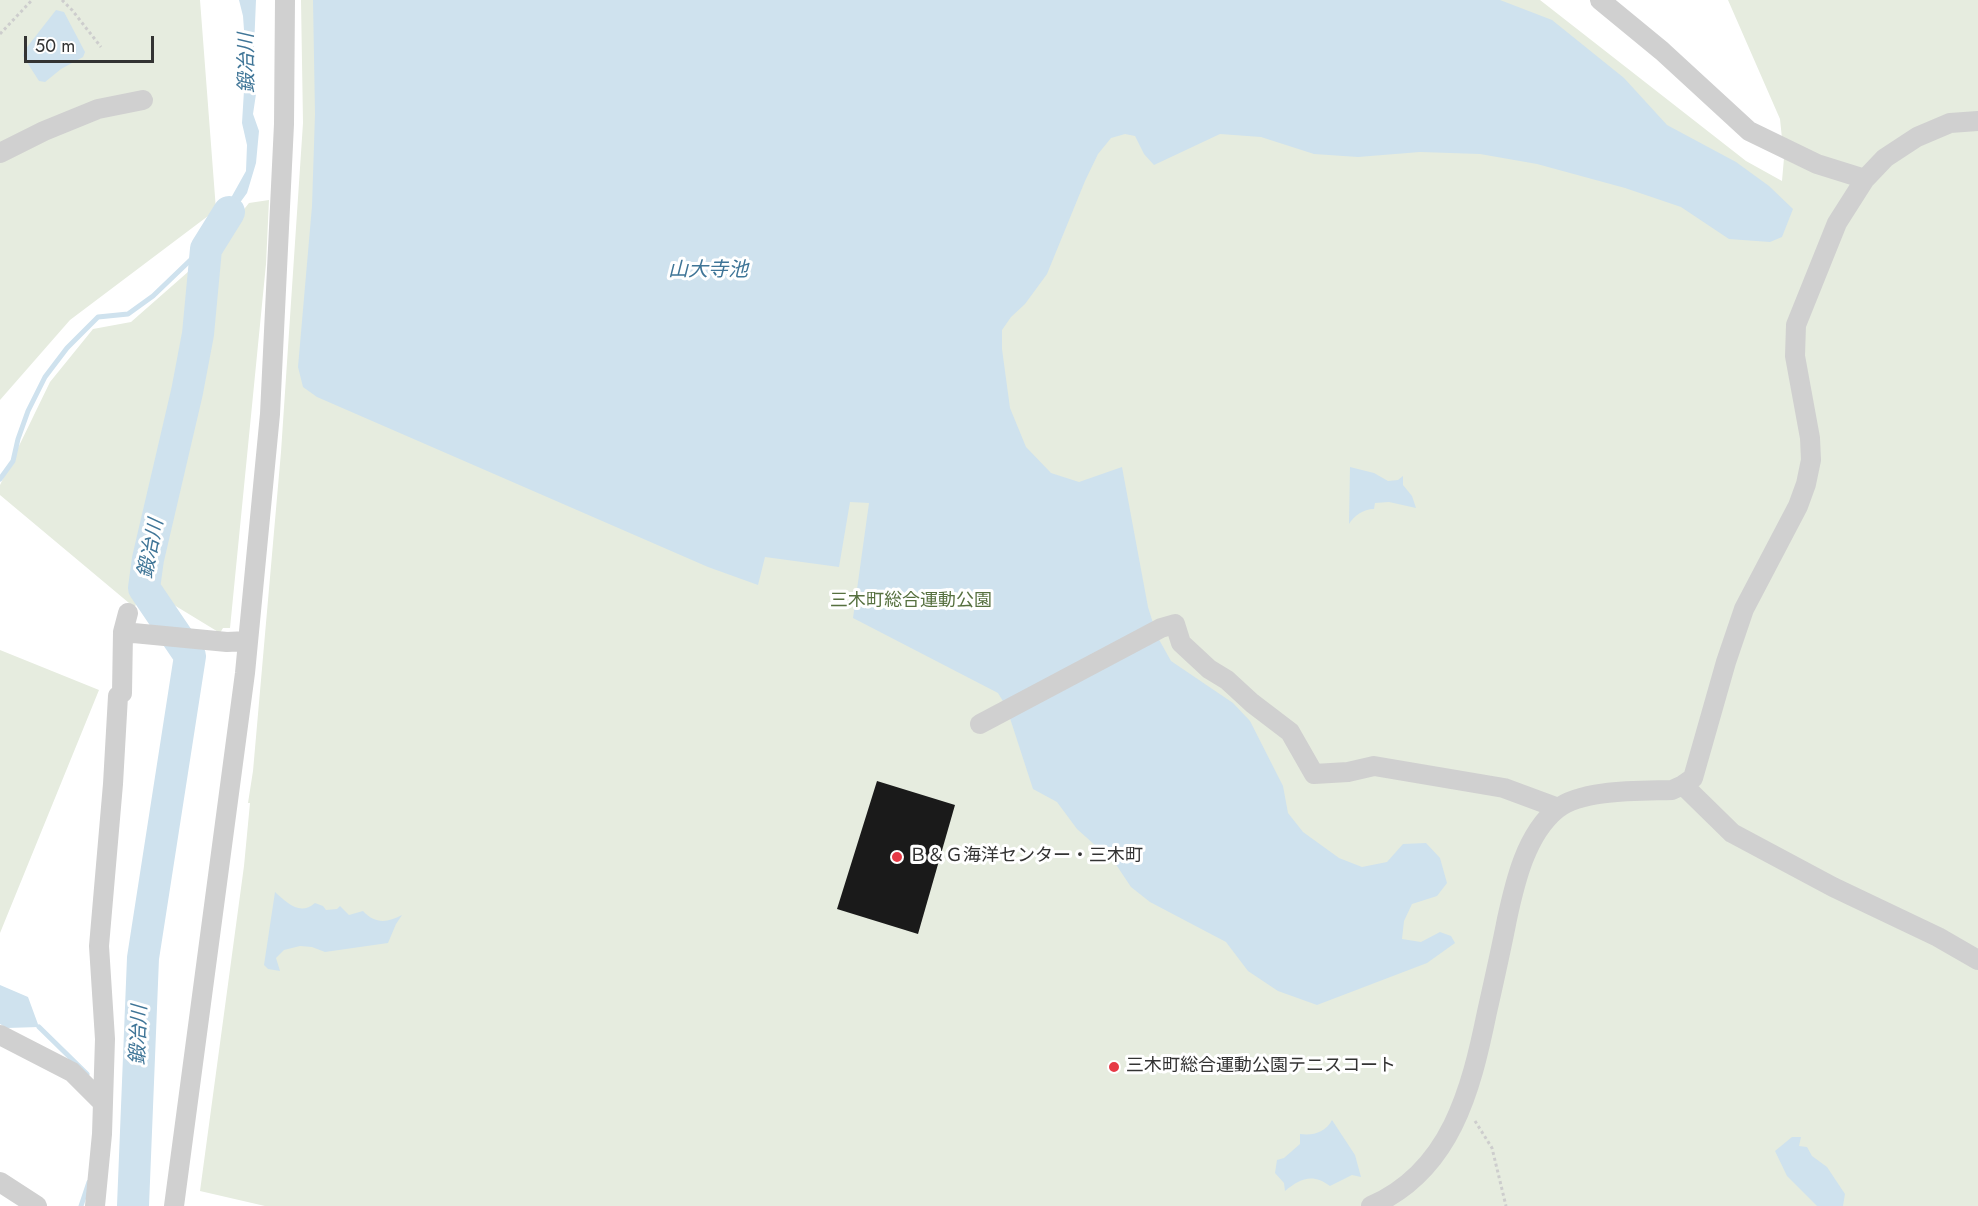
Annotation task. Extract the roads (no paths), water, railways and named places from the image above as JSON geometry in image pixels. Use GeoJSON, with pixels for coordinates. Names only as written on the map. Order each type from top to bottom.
{"type":"FeatureCollection","features":[{"type":"Feature","properties":{"kind":"street"},"geometry":{"type":"LineString","coordinates":[[174,1206],[248,641],[273,372],[284,124],[285,0]]}},
{"type":"Feature","properties":{"kind":"street"},"geometry":{"type":"LineString","coordinates":[[1600,0],[1662,51],[1749,131],[1817,164],[1865,179]]}},
{"type":"Feature","properties":{"kind":"street"},"geometry":{"type":"LineString","coordinates":[[0,153],[44,131],[98,109],[143,100]]}},
{"type":"Feature","properties":{"kind":"street"},"geometry":{"type":"LineString","coordinates":[[1371,1206],[1386,1199],[1413,1180],[1435,1156],[1463,1103],[1475,1070],[1517,872],[1539,829],[1558,808],[1590,795],[1672,790],[1693,778],[1726,662],[1744,609],[1798,506],[1806,484],[1811,460],[1810,438],[1796,367],[1796,325],[1837,223],[1865,179],[1885,158],[1917,137],[1950,123],[1978,121]]}},
{"type":"Feature","properties":{"kind":"street"},"geometry":{"type":"LineString","coordinates":[[95,1206],[100,1166],[105,1039],[99,946],[118,696],[122,693],[126,622],[227,642],[248,641]]}},
{"type":"Feature","properties":{"kind":"street"},"geometry":{"type":"LineString","coordinates":[[980,724],[1161,628],[1175,624],[1181,643],[1290,732],[1314,774],[1348,772],[1374,766],[1504,788],[1558,808]]}},
{"type":"Feature","properties":{"kind":"street"},"geometry":{"type":"LineString","coordinates":[[1683,785],[1732,833],[1833,887],[1938,937],[1978,960]]}},
{"type":"Feature","properties":{"kind":"street"},"geometry":{"type":"LineString","coordinates":[[0,1035],[72,1072],[103,1103]]}},
{"type":"Feature","properties":{"kind":"street"},"geometry":{"type":"LineString","coordinates":[[0,1182],[37,1206]]}},
{"type":"Feature","properties":{"kind":"water"},"geometry":{"type":"Polygon","coordinates":[[[239,0],[256,0],[253,71],[256,94],[253,114],[259,131],[256,163],[247,193],[209,249],[203,248],[246,171],[247,145],[242,123],[246,58],[243,16],[239,0]]]}},
{"type":"Feature","properties":{"kind":"water","name":"山大寺池"},"geometry":{"type":"Polygon","coordinates":[[[313,0],[1500,0],[1552,20],[1624,78],[1667,125],[1736,162],[1769,186],[1793,209],[1782,237],[1770,242],[1729,239],[1681,207],[1625,188],[1537,164],[1480,154],[1420,152],[1358,157],[1314,154],[1261,137],[1220,134],[1154,165],[1144,154],[1135,136],[1125,134],[1111,138],[1098,154],[1047,274],[1002,330],[1002,349],[1010,408],[1026,447],[1051,473],[1079,482],[1122,467],[1148,607],[1157,636],[1171,661],[1233,703],[1250,721],[1283,786],[1288,813],[1303,832],[1339,858],[1362,867],[1387,862],[1403,844],[1426,843],[1440,858],[1447,883],[1437,896],[1412,904],[1404,921],[1402,939],[1421,942],[1440,932],[1451,936],[1455,943],[1427,963],[1317,1005],[1278,991],[1248,971],[1226,942],[1150,902],[1131,887],[1115,863],[1077,829],[1057,802],[1033,789],[1006,706],[998,693],[853,618],[869,503],[850,502],[839,567],[765,557],[758,585],[708,567],[317,397],[303,387],[298,367],[312,206],[315,114],[313,0]]]}},
{"type":"Feature","properties":{"kind":"water"},"geometry":{"type":"Polygon","coordinates":[[[56,10],[64,12],[85,52],[83,57],[61,69],[45,82],[39,81],[23,56],[24,51],[56,10]]]}},
{"type":"Feature","properties":{"kind":"water"},"geometry":{"type":"Polygon","coordinates":[[[1350,467],[1374,473],[1388,481],[1398,480],[1403,476],[1403,485],[1412,496],[1416,508],[1389,502],[1375,503],[1374,509],[1359,514],[1349,524],[1350,467]]]}},
{"type":"Feature","properties":{"kind":"water"},"geometry":{"type":"Polygon","coordinates":[[[275,892],[289,904],[299,908],[309,907],[315,903],[326,910],[337,909],[340,906],[349,915],[363,911],[381,921],[402,915],[388,943],[325,952],[312,947],[300,946],[284,950],[276,958],[280,971],[268,969],[264,965],[275,892]]]}},
{"type":"Feature","properties":{"kind":"water"},"geometry":{"type":"Polygon","coordinates":[[[0,985],[28,997],[39,1027],[7,1028],[0,1024],[0,985]]]}},
{"type":"Feature","properties":{"kind":"water"},"geometry":{"type":"Polygon","coordinates":[[[1332,1120],[1355,1155],[1361,1177],[1352,1175],[1330,1186],[1318,1179],[1301,1180],[1285,1191],[1284,1183],[1275,1173],[1277,1160],[1284,1158],[1300,1144],[1300,1134],[1319,1132],[1326,1128],[1332,1120]]]}},
{"type":"Feature","properties":{"kind":"water"},"geometry":{"type":"Polygon","coordinates":[[[1792,1137],[1801,1137],[1799,1146],[1807,1147],[1812,1156],[1827,1167],[1845,1194],[1843,1206],[1817,1206],[1787,1176],[1775,1151],[1792,1137]]]}},
{"type":"Feature","properties":{"kind":"waterway","name":"鍛冶川"},"geometry":{"type":"LineString","coordinates":[[133,1206],[143,958],[190,656],[144,588],[148,559],[187,392],[198,334],[206,249],[229,212]]}},
{"type":"Feature","properties":{"kind":"waterway"},"geometry":{"type":"LineString","coordinates":[[0,479],[13,461],[28,411],[45,377],[67,348],[98,317],[128,314],[153,296],[203,248]]}},
{"type":"Feature","properties":{"kind":"waterway"},"geometry":{"type":"LineString","coordinates":[[39,1027],[87,1074]]}},
{"type":"Feature","properties":{"kind":"waterway"},"geometry":{"type":"LineString","coordinates":[[81,1206],[89,1182]]}},
{"type":"Feature","properties":{"kind":"place","name":"Ｂ＆Ｇ海洋センター・三木町"},"geometry":{"type":"Point","coordinates":[897,857]}},
{"type":"Feature","properties":{"kind":"place","name":"三木町総合運動公園テニスコート"},"geometry":{"type":"Point","coordinates":[1114,1067]}},
{"type":"Feature","properties":{"kind":"park label","name":"三木町総合運動公園"},"geometry":{"type":"Point","coordinates":[911,602]}}]}
